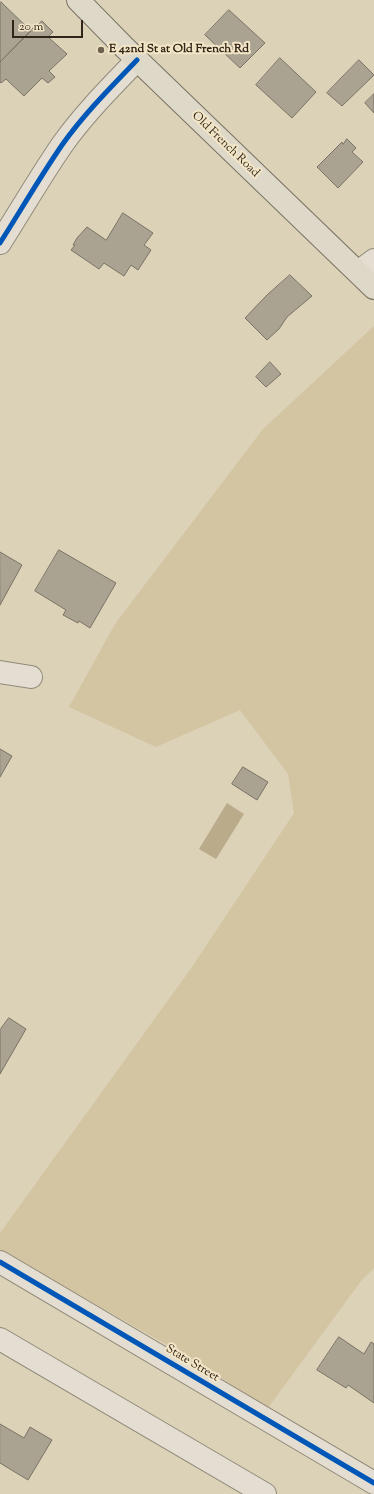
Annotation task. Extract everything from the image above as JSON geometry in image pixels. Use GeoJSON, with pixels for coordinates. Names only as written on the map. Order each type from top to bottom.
{"type":"FeatureCollection","features":[{"type":"Feature","properties":{"kind":"main road","name":"Old French Road"},"geometry":{"type":"LineString","coordinates":[[78,0],[137,60],[366,266],[374,288]]}},
{"type":"Feature","properties":{"kind":"street"},"geometry":{"type":"LineString","coordinates":[[0,243],[63,144],[97,103],[137,60]]}},
{"type":"Feature","properties":{"kind":"street"},"geometry":{"type":"LineString","coordinates":[[0,672],[31,678]]}},
{"type":"Feature","properties":{"kind":"street","name":"State Street"},"geometry":{"type":"LineString","coordinates":[[0,1262],[374,1483]]}},
{"type":"Feature","properties":{"kind":"street"},"geometry":{"type":"LineString","coordinates":[[0,1339],[265,1494]]}},
{"type":"Feature","properties":{"kind":"shaded area"},"geometry":{"type":"Polygon","coordinates":[[[374,326],[374,1268],[361,1281],[268,1408],[190,1358],[0,1250],[0,1233],[192,967],[294,813],[288,774],[240,710],[156,747],[69,707],[115,624],[263,429],[374,326]]]}},
{"type":"Feature","properties":{"kind":"shaded area"},"geometry":{"type":"Polygon","coordinates":[[[227,803],[244,814],[216,859],[199,849],[227,803]]]}},
{"type":"Feature","properties":{"kind":"building"},"geometry":{"type":"Polygon","coordinates":[[[1,2],[31,31],[0,62],[0,3],[1,2]]]}},
{"type":"Feature","properties":{"kind":"building"},"geometry":{"type":"Polygon","coordinates":[[[229,10],[265,43],[240,68],[205,35],[229,10]]]}},
{"type":"Feature","properties":{"kind":"building"},"geometry":{"type":"Polygon","coordinates":[[[42,21],[53,32],[48,37],[67,54],[49,71],[55,77],[48,83],[42,78],[24,96],[6,79],[1,83],[0,82],[0,62],[36,25],[37,26],[42,21]]]}},
{"type":"Feature","properties":{"kind":"building"},"geometry":{"type":"Polygon","coordinates":[[[280,58],[316,92],[292,118],[256,85],[280,58]]]}},
{"type":"Feature","properties":{"kind":"building"},"geometry":{"type":"Polygon","coordinates":[[[359,60],[374,75],[342,106],[327,93],[359,60]]]}},
{"type":"Feature","properties":{"kind":"building"},"geometry":{"type":"Polygon","coordinates":[[[374,94],[374,113],[365,103],[374,94]]]}},
{"type":"Feature","properties":{"kind":"building"},"geometry":{"type":"Polygon","coordinates":[[[347,139],[356,148],[352,152],[363,162],[338,188],[317,167],[342,142],[343,144],[347,139]]]}},
{"type":"Feature","properties":{"kind":"building"},"geometry":{"type":"Polygon","coordinates":[[[123,213],[153,233],[144,245],[151,250],[138,270],[131,265],[124,276],[104,263],[99,269],[71,250],[75,245],[73,245],[77,238],[87,227],[106,240],[123,213]]]}},
{"type":"Feature","properties":{"kind":"building"},"geometry":{"type":"Polygon","coordinates":[[[290,275],[312,296],[287,317],[279,329],[267,340],[245,318],[267,295],[290,275]]]}},
{"type":"Feature","properties":{"kind":"building"},"geometry":{"type":"Polygon","coordinates":[[[270,362],[281,374],[266,387],[256,377],[270,362]]]}},
{"type":"Feature","properties":{"kind":"building"},"geometry":{"type":"Polygon","coordinates":[[[59,550],[116,583],[90,628],[79,621],[78,623],[63,615],[66,610],[35,591],[59,550]]]}},
{"type":"Feature","properties":{"kind":"building"},"geometry":{"type":"Polygon","coordinates":[[[0,552],[22,565],[0,605],[0,552]]]}},
{"type":"Feature","properties":{"kind":"building"},"geometry":{"type":"Polygon","coordinates":[[[0,749],[12,756],[0,777],[0,749]]]}},
{"type":"Feature","properties":{"kind":"building"},"geometry":{"type":"Polygon","coordinates":[[[243,767],[268,782],[257,800],[232,784],[243,767]]]}},
{"type":"Feature","properties":{"kind":"building"},"geometry":{"type":"Polygon","coordinates":[[[9,1018],[26,1029],[0,1074],[0,1030],[9,1018]]]}},
{"type":"Feature","properties":{"kind":"building"},"geometry":{"type":"Polygon","coordinates":[[[339,1337],[364,1354],[371,1342],[374,1344],[374,1403],[348,1385],[346,1388],[317,1370],[339,1337]]]}},
{"type":"Feature","properties":{"kind":"building"},"geometry":{"type":"Polygon","coordinates":[[[0,1424],[24,1438],[30,1427],[52,1440],[28,1480],[0,1463],[0,1424]]]}},
{"type":"Feature","properties":{"kind":"cycle path"},"geometry":{"type":"LineString","coordinates":[[0,243],[46,169],[70,134],[98,101],[137,60]]}},
{"type":"Feature","properties":{"kind":"cycle path"},"geometry":{"type":"LineString","coordinates":[[0,1262],[374,1483]]}},
{"type":"Feature","properties":{"kind":"place","name":"E 42nd St at Old French Rd"},"geometry":{"type":"Point","coordinates":[101,50]}}]}
